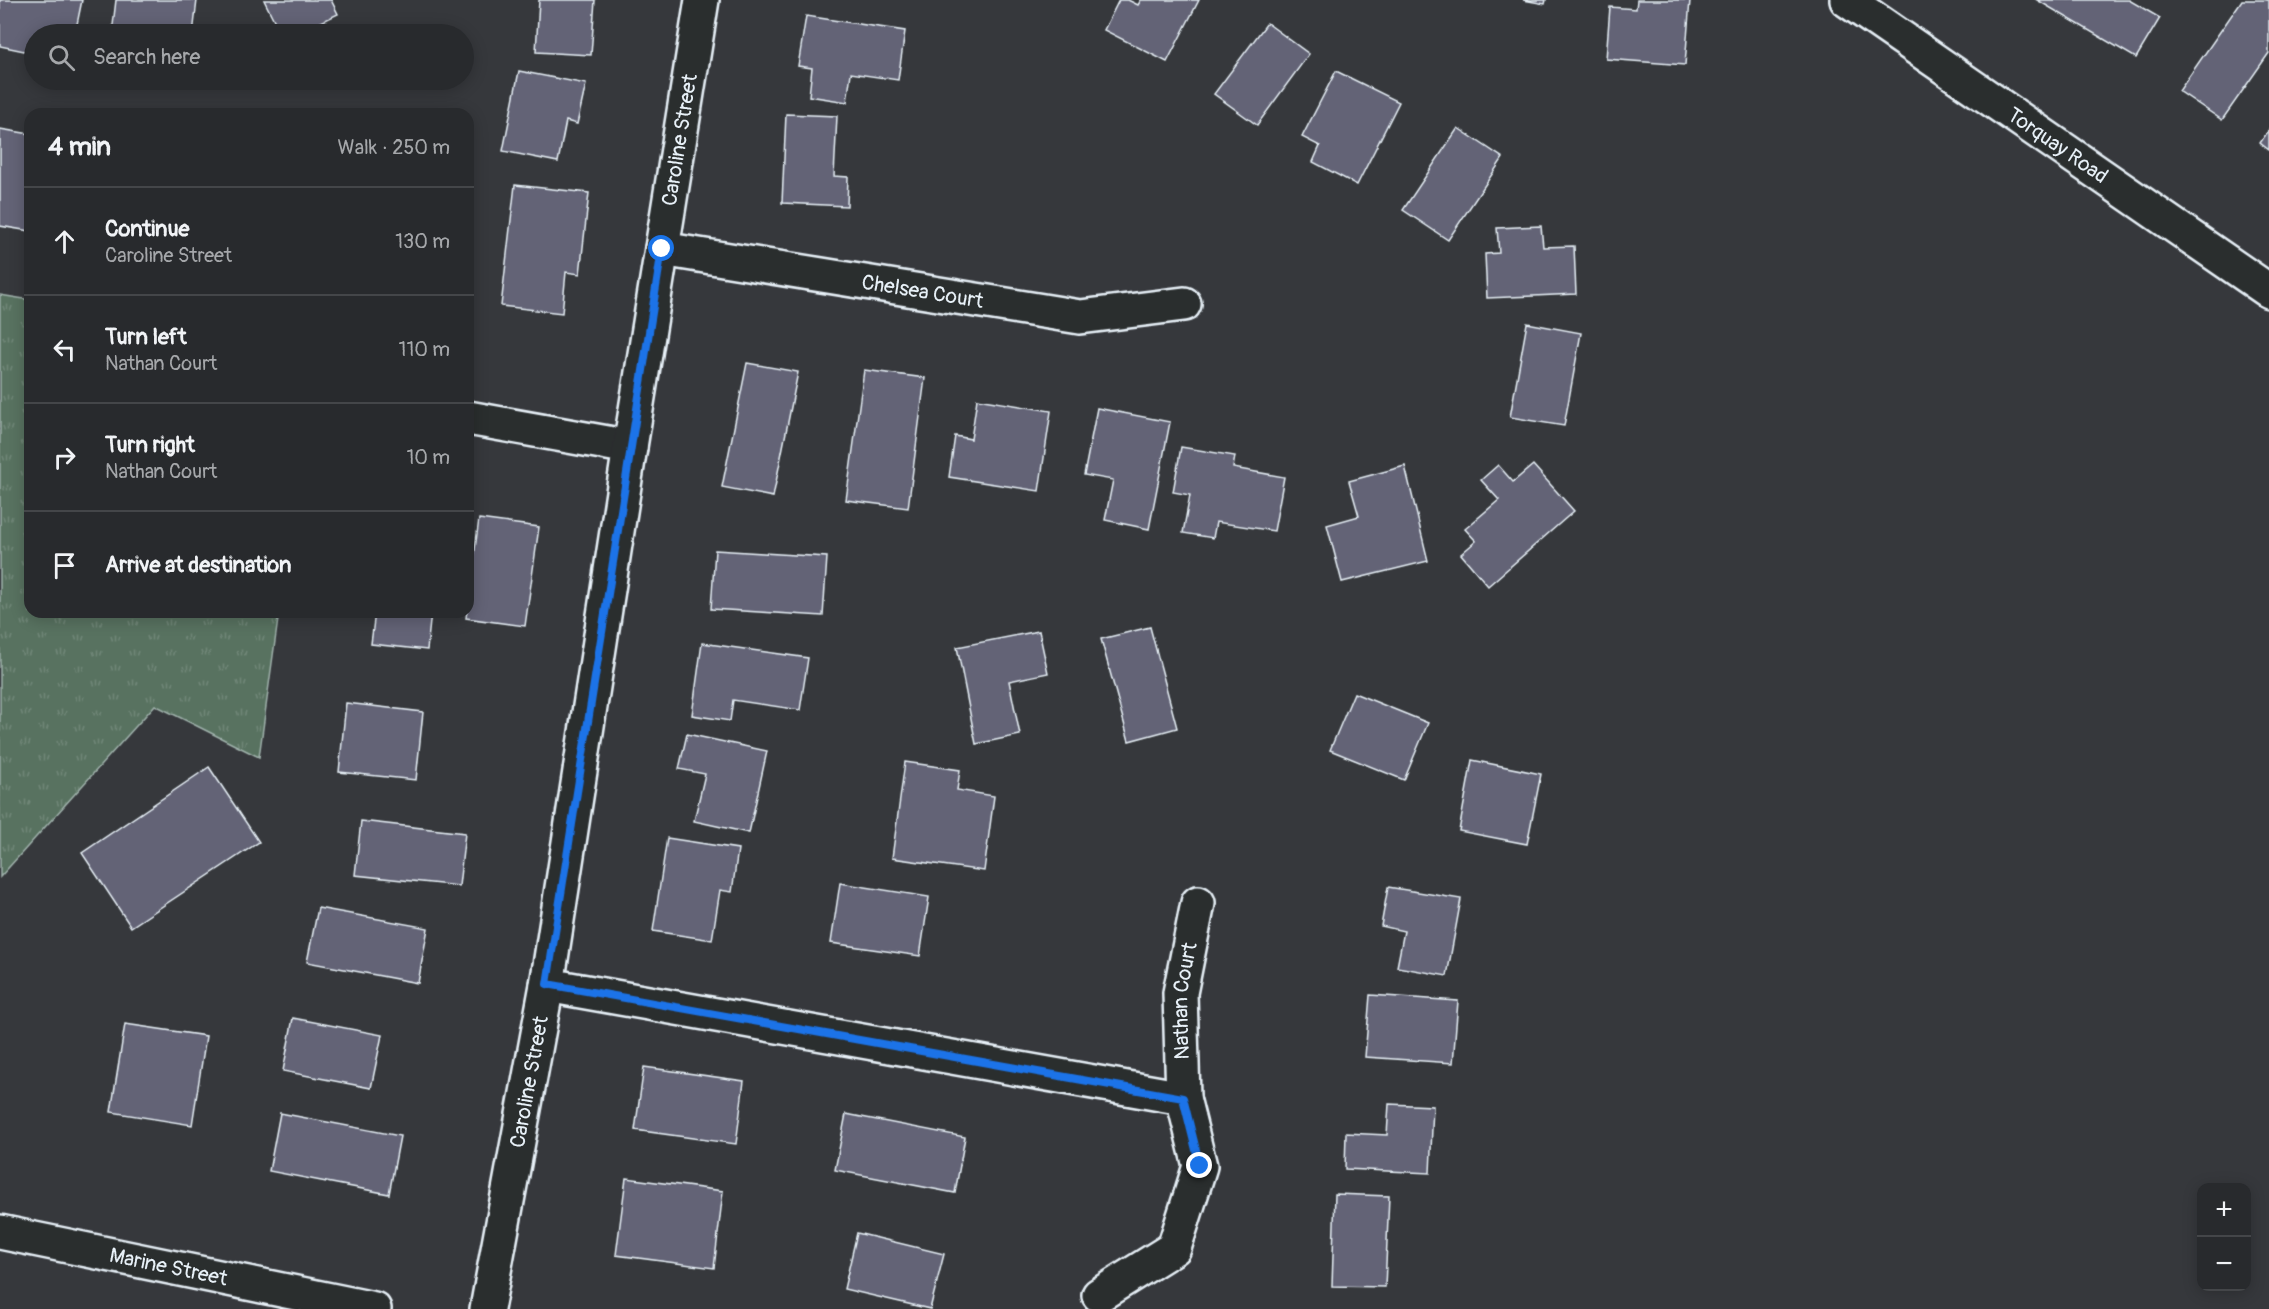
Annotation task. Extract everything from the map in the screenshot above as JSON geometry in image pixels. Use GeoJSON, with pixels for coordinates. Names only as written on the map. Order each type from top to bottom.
{"type":"FeatureCollection","features":[{"type":"Feature","properties":{"kind":"street","name":"Caroline Street"},"geometry":{"type":"LineString","coordinates":[[487,1309],[547,984],[702,0]]}},
{"type":"Feature","properties":{"kind":"street","name":"Torquay Road"},"geometry":{"type":"LineString","coordinates":[[1847,0],[2269,291]]}},
{"type":"Feature","properties":{"kind":"street","name":"Chelsea Court"},"geometry":{"type":"LineString","coordinates":[[662,249],[1080,317],[1184,304]]}},
{"type":"Feature","properties":{"kind":"street"},"geometry":{"type":"LineString","coordinates":[[474,419],[630,447]]}},
{"type":"Feature","properties":{"kind":"street","name":"Nathan Court"},"geometry":{"type":"LineString","coordinates":[[1099,1295],[1174,1248],[1200,1166],[1183,1098],[1180,993],[1198,903]]}},
{"type":"Feature","properties":{"kind":"street"},"geometry":{"type":"LineString","coordinates":[[547,984],[1183,1098]]}},
{"type":"Feature","properties":{"kind":"street","name":"Marine Street"},"geometry":{"type":"LineString","coordinates":[[0,1232],[374,1309]]}},
{"type":"Feature","properties":{"kind":"green space"},"geometry":{"type":"Polygon","coordinates":[[[0,295],[24,299],[24,618],[278,618],[259,757],[155,705],[0,877],[0,295]]]}},
{"type":"Feature","properties":{"kind":"building"},"geometry":{"type":"Polygon","coordinates":[[[0,0],[82,0],[77,24],[24,24],[24,51],[0,46],[0,0]]]}},
{"type":"Feature","properties":{"kind":"building"},"geometry":{"type":"Polygon","coordinates":[[[116,0],[197,0],[194,24],[113,24],[116,0]]]}},
{"type":"Feature","properties":{"kind":"building"},"geometry":{"type":"Polygon","coordinates":[[[264,0],[331,0],[338,14],[320,24],[276,24],[264,0]]]}},
{"type":"Feature","properties":{"kind":"building"},"geometry":{"type":"Polygon","coordinates":[[[539,0],[595,0],[591,55],[536,52],[539,0]]]}},
{"type":"Feature","properties":{"kind":"building"},"geometry":{"type":"Polygon","coordinates":[[[1119,0],[1128,0],[1138,5],[1141,0],[1199,0],[1167,62],[1104,30],[1119,0]]]}},
{"type":"Feature","properties":{"kind":"building"},"geometry":{"type":"Polygon","coordinates":[[[1523,0],[1546,0],[1545,4],[1523,0]]]}},
{"type":"Feature","properties":{"kind":"building"},"geometry":{"type":"Polygon","coordinates":[[[1637,0],[1690,0],[1685,65],[1606,59],[1610,7],[1636,9],[1637,0]]]}},
{"type":"Feature","properties":{"kind":"building"},"geometry":{"type":"Polygon","coordinates":[[[2037,0],[2129,0],[2160,18],[2136,58],[2037,0]]]}},
{"type":"Feature","properties":{"kind":"building"},"geometry":{"type":"Polygon","coordinates":[[[2242,0],[2269,0],[2269,53],[2222,120],[2179,91],[2242,0]]]}},
{"type":"Feature","properties":{"kind":"building"},"geometry":{"type":"Polygon","coordinates":[[[806,16],[905,31],[898,80],[851,73],[847,102],[809,96],[812,68],[798,66],[806,16]]]}},
{"type":"Feature","properties":{"kind":"building"},"geometry":{"type":"Polygon","coordinates":[[[1267,23],[1309,54],[1257,125],[1214,94],[1267,23]]]}},
{"type":"Feature","properties":{"kind":"building"},"geometry":{"type":"Polygon","coordinates":[[[519,71],[586,84],[577,124],[566,121],[558,162],[503,151],[519,71]]]}},
{"type":"Feature","properties":{"kind":"building"},"geometry":{"type":"Polygon","coordinates":[[[1336,71],[1399,102],[1357,185],[1313,162],[1320,146],[1302,137],[1336,71]]]}},
{"type":"Feature","properties":{"kind":"building"},"geometry":{"type":"Polygon","coordinates":[[[786,114],[837,116],[834,176],[848,177],[847,206],[782,203],[786,114]]]}},
{"type":"Feature","properties":{"kind":"building"},"geometry":{"type":"Polygon","coordinates":[[[1458,128],[1503,158],[1448,240],[1403,210],[1458,128]]]}},
{"type":"Feature","properties":{"kind":"building"},"geometry":{"type":"Polygon","coordinates":[[[0,129],[24,133],[24,230],[0,226],[0,129]]]}},
{"type":"Feature","properties":{"kind":"building"},"geometry":{"type":"Polygon","coordinates":[[[2269,130],[2269,150],[2260,143],[2269,130]]]}},
{"type":"Feature","properties":{"kind":"building"},"geometry":{"type":"Polygon","coordinates":[[[515,185],[589,193],[580,274],[566,272],[562,313],[501,306],[515,185]]]}},
{"type":"Feature","properties":{"kind":"building"},"geometry":{"type":"Polygon","coordinates":[[[1541,226],[1543,247],[1574,246],[1576,294],[1487,298],[1485,254],[1499,253],[1497,228],[1541,226]]]}},
{"type":"Feature","properties":{"kind":"building"},"geometry":{"type":"Polygon","coordinates":[[[1527,323],[1581,333],[1564,426],[1510,417],[1527,323]]]}},
{"type":"Feature","properties":{"kind":"building"},"geometry":{"type":"Polygon","coordinates":[[[747,363],[798,372],[773,497],[722,487],[747,363]]]}},
{"type":"Feature","properties":{"kind":"building"},"geometry":{"type":"Polygon","coordinates":[[[864,370],[925,378],[908,508],[846,500],[864,370]]]}},
{"type":"Feature","properties":{"kind":"building"},"geometry":{"type":"Polygon","coordinates":[[[977,399],[1051,411],[1039,491],[949,477],[955,436],[971,439],[977,399]]]}},
{"type":"Feature","properties":{"kind":"building"},"geometry":{"type":"Polygon","coordinates":[[[1097,408],[1170,422],[1149,529],[1105,520],[1113,480],[1084,475],[1097,408]]]}},
{"type":"Feature","properties":{"kind":"building"},"geometry":{"type":"Polygon","coordinates":[[[1181,447],[1235,456],[1233,468],[1284,477],[1274,531],[1216,522],[1213,538],[1183,533],[1190,495],[1173,492],[1181,447]]]}},
{"type":"Feature","properties":{"kind":"building"},"geometry":{"type":"Polygon","coordinates":[[[1498,465],[1513,482],[1533,465],[1574,511],[1488,586],[1461,554],[1476,541],[1465,529],[1499,500],[1481,480],[1498,465]]]}},
{"type":"Feature","properties":{"kind":"building"},"geometry":{"type":"Polygon","coordinates":[[[1405,466],[1428,561],[1342,582],[1327,525],[1359,516],[1349,481],[1405,466]]]}},
{"type":"Feature","properties":{"kind":"building"},"geometry":{"type":"Polygon","coordinates":[[[479,519],[539,527],[525,626],[466,618],[474,618],[474,557],[479,519]]]}},
{"type":"Feature","properties":{"kind":"building"},"geometry":{"type":"Polygon","coordinates":[[[715,550],[827,557],[823,616],[711,609],[715,550]]]}},
{"type":"Feature","properties":{"kind":"building"},"geometry":{"type":"Polygon","coordinates":[[[374,618],[430,618],[427,650],[371,644],[374,618]]]}},
{"type":"Feature","properties":{"kind":"building"},"geometry":{"type":"Polygon","coordinates":[[[1150,627],[1177,728],[1129,741],[1101,639],[1150,627]]]}},
{"type":"Feature","properties":{"kind":"building"},"geometry":{"type":"Polygon","coordinates":[[[1039,631],[1048,673],[1009,681],[1020,735],[976,744],[957,647],[1039,631]]]}},
{"type":"Feature","properties":{"kind":"building"},"geometry":{"type":"Polygon","coordinates":[[[702,643],[808,658],[800,710],[733,700],[730,721],[692,715],[702,643]]]}},
{"type":"Feature","properties":{"kind":"building"},"geometry":{"type":"Polygon","coordinates":[[[1354,693],[1428,723],[1404,780],[1330,750],[1354,693]]]}},
{"type":"Feature","properties":{"kind":"building"},"geometry":{"type":"Polygon","coordinates":[[[346,703],[423,712],[416,780],[339,772],[346,703]]]}},
{"type":"Feature","properties":{"kind":"building"},"geometry":{"type":"Polygon","coordinates":[[[687,734],[767,751],[749,833],[694,821],[705,774],[679,769],[687,734]]]}},
{"type":"Feature","properties":{"kind":"building"},"geometry":{"type":"Polygon","coordinates":[[[1472,760],[1541,774],[1527,844],[1459,831],[1472,760]]]}},
{"type":"Feature","properties":{"kind":"building"},"geometry":{"type":"Polygon","coordinates":[[[905,762],[960,770],[957,790],[994,796],[984,871],[892,858],[905,762]]]}},
{"type":"Feature","properties":{"kind":"building"},"geometry":{"type":"Polygon","coordinates":[[[209,767],[259,842],[131,927],[82,853],[209,767]]]}},
{"type":"Feature","properties":{"kind":"building"},"geometry":{"type":"Polygon","coordinates":[[[361,821],[465,833],[459,886],[355,875],[361,821]]]}},
{"type":"Feature","properties":{"kind":"building"},"geometry":{"type":"Polygon","coordinates":[[[667,838],[738,849],[732,892],[720,890],[712,940],[653,931],[667,838]]]}},
{"type":"Feature","properties":{"kind":"building"},"geometry":{"type":"Polygon","coordinates":[[[840,883],[929,897],[920,956],[831,943],[840,883]]]}},
{"type":"Feature","properties":{"kind":"building"},"geometry":{"type":"Polygon","coordinates":[[[1388,887],[1461,899],[1447,976],[1397,967],[1404,931],[1381,926],[1388,887]]]}},
{"type":"Feature","properties":{"kind":"building"},"geometry":{"type":"Polygon","coordinates":[[[318,908],[428,928],[418,983],[307,962],[318,908]]]}},
{"type":"Feature","properties":{"kind":"building"},"geometry":{"type":"Polygon","coordinates":[[[1370,995],[1458,1001],[1453,1063],[1365,1057],[1370,995]]]}},
{"type":"Feature","properties":{"kind":"building"},"geometry":{"type":"Polygon","coordinates":[[[293,1018],[382,1035],[371,1088],[283,1071],[293,1018]]]}},
{"type":"Feature","properties":{"kind":"building"},"geometry":{"type":"Polygon","coordinates":[[[125,1024],[206,1036],[192,1125],[111,1112],[125,1024]]]}},
{"type":"Feature","properties":{"kind":"building"},"geometry":{"type":"Polygon","coordinates":[[[644,1067],[744,1081],[736,1144],[635,1130],[644,1067]]]}},
{"type":"Feature","properties":{"kind":"building"},"geometry":{"type":"Polygon","coordinates":[[[1389,1104],[1433,1106],[1430,1173],[1345,1169],[1346,1133],[1387,1135],[1389,1104]]]}},
{"type":"Feature","properties":{"kind":"building"},"geometry":{"type":"Polygon","coordinates":[[[280,1113],[400,1136],[389,1194],[269,1171],[280,1113]]]}},
{"type":"Feature","properties":{"kind":"building"},"geometry":{"type":"Polygon","coordinates":[[[846,1114],[965,1137],[955,1193],[835,1170],[846,1114]]]}},
{"type":"Feature","properties":{"kind":"building"},"geometry":{"type":"Polygon","coordinates":[[[626,1178],[723,1191],[714,1268],[616,1255],[626,1178]]]}},
{"type":"Feature","properties":{"kind":"building"},"geometry":{"type":"Polygon","coordinates":[[[1335,1194],[1389,1196],[1385,1287],[1332,1286],[1335,1194]]]}},
{"type":"Feature","properties":{"kind":"building"},"geometry":{"type":"Polygon","coordinates":[[[857,1233],[944,1254],[930,1309],[844,1289],[857,1233]]]}},
{"type":"Feature","properties":{"kind":"route"},"geometry":{"type":"LineString","coordinates":[[662,249],[547,984],[1183,1098],[1200,1166]]}}]}
